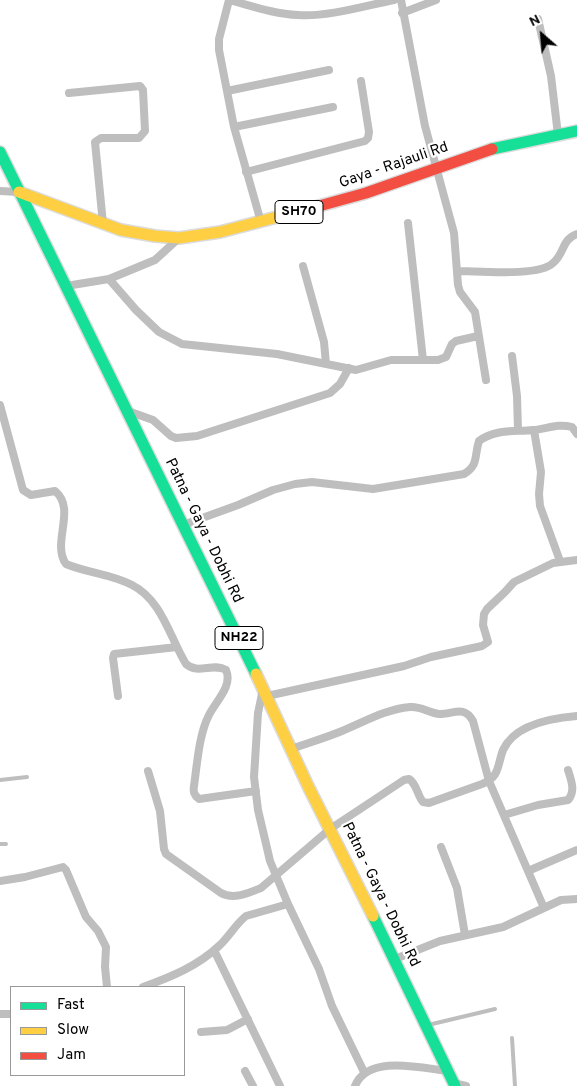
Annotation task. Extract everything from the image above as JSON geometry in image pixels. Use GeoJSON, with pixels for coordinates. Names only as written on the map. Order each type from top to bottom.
{"type":"FeatureCollection","features":[{"type":"Feature","properties":{"kind":"main road","name":"Gaya - Rajauli Rd"},"geometry":{"type":"LineString","coordinates":[[19,192],[104,224],[138,233],[179,238],[220,232],[261,222],[366,193],[486,150],[577,131]]}},
{"type":"Feature","properties":{"kind":"main road","name":"Patna - Gaya - Dobhi Rd"},"geometry":{"type":"LineString","coordinates":[[0,152],[265,692],[454,1084]]}},
{"type":"Feature","properties":{"kind":"street"},"geometry":{"type":"LineString","coordinates":[[261,222],[234,127],[219,50],[219,39],[229,0],[278,13],[300,15],[330,12],[394,0]]}},
{"type":"Feature","properties":{"kind":"street"},"geometry":{"type":"LineString","coordinates":[[401,0],[425,126],[454,233],[456,271],[460,292],[474,312],[486,380]]}},
{"type":"Feature","properties":{"kind":"street"},"geometry":{"type":"LineString","coordinates":[[402,13],[436,0]]}},
{"type":"Feature","properties":{"kind":"street"},"geometry":{"type":"LineString","coordinates":[[538,20],[551,76],[558,135]]}},
{"type":"Feature","properties":{"kind":"street"},"geometry":{"type":"LineString","coordinates":[[227,91],[329,70]]}},
{"type":"Feature","properties":{"kind":"street"},"geometry":{"type":"LineString","coordinates":[[246,172],[368,138],[369,132],[361,81]]}},
{"type":"Feature","properties":{"kind":"street"},"geometry":{"type":"LineString","coordinates":[[69,93],[140,86],[143,90],[146,132],[139,138],[101,138],[95,142],[104,224]]}},
{"type":"Feature","properties":{"kind":"street"},"geometry":{"type":"LineString","coordinates":[[234,127],[334,107]]}},
{"type":"Feature","properties":{"kind":"street"},"geometry":{"type":"LineString","coordinates":[[0,191],[19,192]]}},
{"type":"Feature","properties":{"kind":"street"},"geometry":{"type":"LineString","coordinates":[[408,223],[423,360]]}},
{"type":"Feature","properties":{"kind":"street"},"geometry":{"type":"LineString","coordinates":[[456,271],[524,272],[545,268],[552,265],[559,256],[567,238],[577,234]]}},
{"type":"Feature","properties":{"kind":"street"},"geometry":{"type":"LineString","coordinates":[[66,286],[109,279],[155,260],[179,238]]}},
{"type":"Feature","properties":{"kind":"street"},"geometry":{"type":"LineString","coordinates":[[303,266],[324,342],[326,364]]}},
{"type":"Feature","properties":{"kind":"street"},"geometry":{"type":"LineString","coordinates":[[109,279],[136,310],[159,332],[182,344],[277,354],[349,368],[364,369],[391,360],[442,359],[456,341],[478,336]]}},
{"type":"Feature","properties":{"kind":"street"},"geometry":{"type":"LineString","coordinates":[[512,356],[517,396],[518,430]]}},
{"type":"Feature","properties":{"kind":"street"},"geometry":{"type":"LineString","coordinates":[[128,411],[153,420],[171,436],[176,438],[196,436],[330,392],[340,384],[349,368]]}},
{"type":"Feature","properties":{"kind":"street"},"geometry":{"type":"LineString","coordinates":[[0,405],[23,490],[31,495],[55,491],[59,494],[64,514],[61,555],[66,564],[132,584],[146,594],[157,608],[189,667],[198,669],[221,667],[226,670],[225,690],[209,715],[203,731],[194,786],[196,796],[199,799],[256,791]]}},
{"type":"Feature","properties":{"kind":"street"},"geometry":{"type":"LineString","coordinates":[[183,525],[273,490],[295,484],[312,482],[373,489],[464,474],[471,470],[475,464],[479,441],[495,433],[565,425],[572,427],[577,434]]}},
{"type":"Feature","properties":{"kind":"street"},"geometry":{"type":"LineString","coordinates":[[534,430],[541,472],[540,506],[560,561]]}},
{"type":"Feature","properties":{"kind":"street"},"geometry":{"type":"LineString","coordinates":[[364,1072],[332,1006],[319,969],[288,904],[266,848],[254,777],[259,706],[265,692],[404,666],[482,646],[488,642],[483,619],[487,609],[514,582],[545,566],[560,561],[577,560]]}},
{"type":"Feature","properties":{"kind":"street"},"geometry":{"type":"LineString","coordinates":[[118,696],[114,654],[118,652],[177,647]]}},
{"type":"Feature","properties":{"kind":"street"},"geometry":{"type":"LineString","coordinates":[[291,749],[341,732],[384,713],[402,708],[418,706],[439,714],[462,711],[470,716],[489,781],[544,908]]}},
{"type":"Feature","properties":{"kind":"street"},"geometry":{"type":"LineString","coordinates":[[148,771],[160,811],[166,854],[225,895],[232,896],[261,888],[330,829],[404,780],[410,779],[413,781],[420,799],[428,803],[489,781],[498,770],[504,750],[510,739],[517,733],[549,720],[577,716]]}},
{"type":"Feature","properties":{"kind":"street"},"geometry":{"type":"LineString","coordinates":[[504,815],[538,804],[571,798],[573,790],[568,770]]}},
{"type":"Feature","properties":{"kind":"street"},"geometry":{"type":"LineString","coordinates":[[441,847],[457,888],[465,935]]}},
{"type":"Feature","properties":{"kind":"street"},"geometry":{"type":"LineString","coordinates":[[528,870],[577,850]]}},
{"type":"Feature","properties":{"kind":"street"},"geometry":{"type":"LineString","coordinates":[[0,881],[63,867],[66,870],[86,918],[98,931],[106,947],[107,986]]}},
{"type":"Feature","properties":{"kind":"street"},"geometry":{"type":"LineString","coordinates":[[395,959],[426,946],[503,927],[561,900],[577,899]]}},
{"type":"Feature","properties":{"kind":"street"},"geometry":{"type":"LineString","coordinates":[[146,986],[186,970],[198,963],[214,950],[246,916],[288,904]]}},
{"type":"Feature","properties":{"kind":"street"},"geometry":{"type":"LineString","coordinates":[[214,950],[280,1086]]}},
{"type":"Feature","properties":{"kind":"street"},"geometry":{"type":"LineString","coordinates":[[201,1032],[226,1030],[248,1019]]}},
{"type":"Feature","properties":{"kind":"street"},"geometry":{"type":"LineString","coordinates":[[355,1086],[359,1077],[371,1069],[393,1066],[448,1071]]}},
{"type":"Feature","properties":{"kind":"street"},"geometry":{"type":"LineString","coordinates":[[245,1071],[252,1086]]}},
{"type":"Feature","properties":{"kind":"street"},"geometry":{"type":"LineString","coordinates":[[454,1084],[466,1086]]}},
{"type":"Feature","properties":{"kind":"lane"},"geometry":{"type":"LineString","coordinates":[[0,780],[27,777]]}},
{"type":"Feature","properties":{"kind":"lane"},"geometry":{"type":"LineString","coordinates":[[0,844],[6,844]]}},
{"type":"Feature","properties":{"kind":"lane"},"geometry":{"type":"LineString","coordinates":[[426,1026],[495,1010]]}},
{"type":"Feature","properties":{"kind":"lane"},"geometry":{"type":"LineString","coordinates":[[512,1038],[515,1086]]}},
{"type":"Feature","properties":{"kind":"traffic: fast"},"geometry":{"type":"LineString","coordinates":[[492,149],[577,131]]}},
{"type":"Feature","properties":{"kind":"traffic: fast"},"geometry":{"type":"LineString","coordinates":[[0,152],[256,674]]}},
{"type":"Feature","properties":{"kind":"traffic: fast"},"geometry":{"type":"LineString","coordinates":[[373,916],[455,1086]]}},
{"type":"Feature","properties":{"kind":"traffic: slow"},"geometry":{"type":"LineString","coordinates":[[19,192],[121,230],[179,238],[220,232],[319,206]]}},
{"type":"Feature","properties":{"kind":"traffic: slow"},"geometry":{"type":"LineString","coordinates":[[256,674],[308,786],[373,916]]}},
{"type":"Feature","properties":{"kind":"traffic: jam"},"geometry":{"type":"LineString","coordinates":[[319,206],[366,193],[492,149]]}}]}
